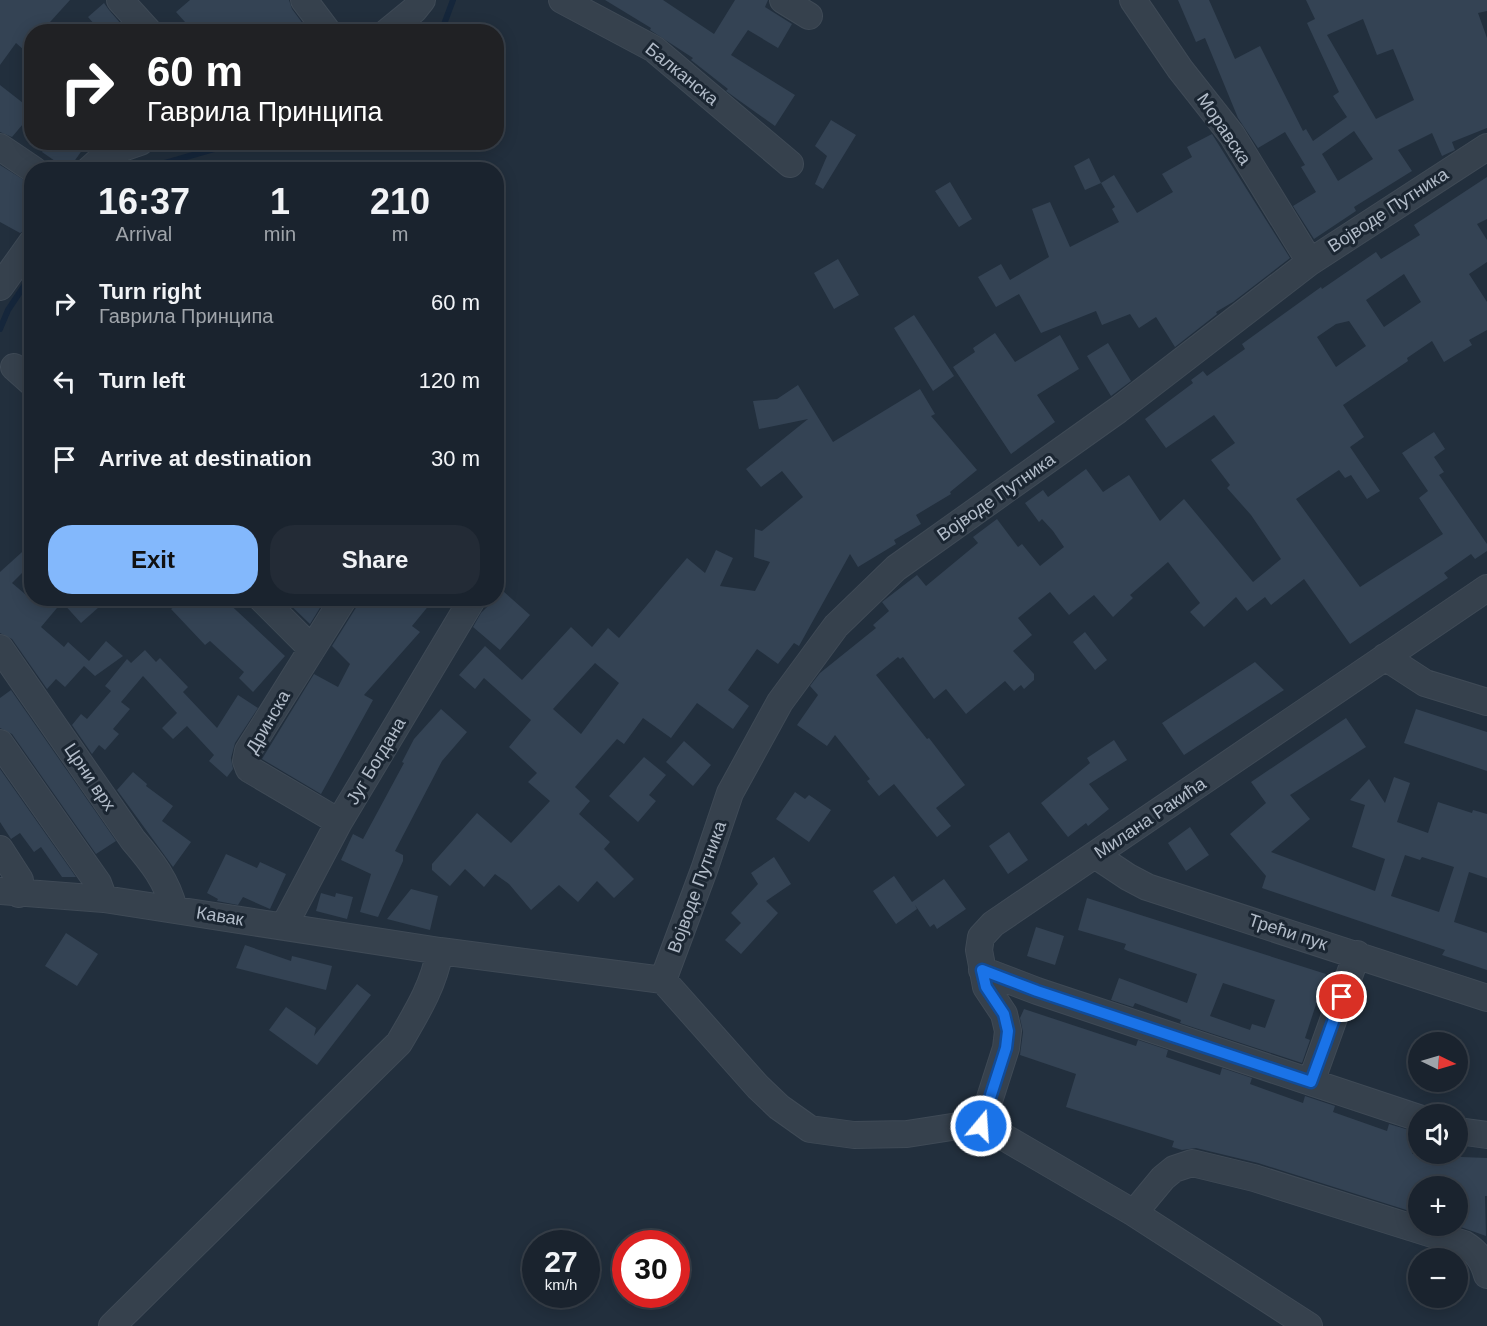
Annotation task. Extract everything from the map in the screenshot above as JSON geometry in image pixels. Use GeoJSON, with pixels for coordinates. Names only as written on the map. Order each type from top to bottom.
{"type":"FeatureCollection","features":[{"type":"Feature","properties":{"kind":"street"},"geometry":{"type":"LineString","coordinates":[[120,0],[142,24]]}},
{"type":"Feature","properties":{"kind":"street"},"geometry":{"type":"LineString","coordinates":[[304,0],[322,24]]}},
{"type":"Feature","properties":{"kind":"street"},"geometry":{"type":"LineString","coordinates":[[397,24],[422,0]]}},
{"type":"Feature","properties":{"kind":"street","name":"Балканска"},"geometry":{"type":"LineString","coordinates":[[562,0],[654,48],[790,164]]}},
{"type":"Feature","properties":{"kind":"street"},"geometry":{"type":"LineString","coordinates":[[783,0],[810,16]]}},
{"type":"Feature","properties":{"kind":"street","name":"Моравска"},"geometry":{"type":"LineString","coordinates":[[1132,0],[1180,69],[1232,135],[1310,262]]}},
{"type":"Feature","properties":{"kind":"street"},"geometry":{"type":"LineString","coordinates":[[0,147],[24,163]]}},
{"type":"Feature","properties":{"kind":"street","name":"Војводе Путника"},"geometry":{"type":"LineString","coordinates":[[663,980],[730,793],[780,702],[836,626],[896,568],[1118,410],[1310,262],[1487,147]]}},
{"type":"Feature","properties":{"kind":"street"},"geometry":{"type":"LineString","coordinates":[[98,162],[108,153],[117,150]]}},
{"type":"Feature","properties":{"kind":"street"},"geometry":{"type":"LineString","coordinates":[[4,275],[24,251]]}},
{"type":"Feature","properties":{"kind":"street","name":"Милана Ракића"},"geometry":{"type":"LineString","coordinates":[[981,1126],[1006,1048],[1008,1031],[1004,1014],[986,987],[979,951],[981,937],[993,924],[1487,588]]}},
{"type":"Feature","properties":{"kind":"street"},"geometry":{"type":"LineString","coordinates":[[269,606],[312,649]]}},
{"type":"Feature","properties":{"kind":"street","name":"Дринска"},"geometry":{"type":"LineString","coordinates":[[339,606],[248,751],[246,761],[249,769],[339,822]]}},
{"type":"Feature","properties":{"kind":"street","name":"Југ Богдана"},"geometry":{"type":"LineString","coordinates":[[284,926],[339,822],[468,606]]}},
{"type":"Feature","properties":{"kind":"street","name":"Црни врх"},"geometry":{"type":"LineString","coordinates":[[0,648],[134,840],[155,866],[166,885],[174,909]]}},
{"type":"Feature","properties":{"kind":"street"},"geometry":{"type":"LineString","coordinates":[[1385,657],[1425,683],[1487,702]]}},
{"type":"Feature","properties":{"kind":"street"},"geometry":{"type":"LineString","coordinates":[[0,742],[98,883],[104,899]]}},
{"type":"Feature","properties":{"kind":"street"},"geometry":{"type":"LineString","coordinates":[[0,849],[20,880],[10,892]]}},
{"type":"Feature","properties":{"kind":"street","name":"Трећи пук"},"geometry":{"type":"LineString","coordinates":[[1095,855],[1148,887],[1487,998]]}},
{"type":"Feature","properties":{"kind":"street","name":"Кавак"},"geometry":{"type":"LineString","coordinates":[[10,892],[104,899],[440,951],[663,980]]}},
{"type":"Feature","properties":{"kind":"street"},"geometry":{"type":"LineString","coordinates":[[112,1326],[399,1043],[431,985],[440,951]]}},
{"type":"Feature","properties":{"kind":"street"},"geometry":{"type":"LineString","coordinates":[[1311,1082],[1357,954]]}},
{"type":"Feature","properties":{"kind":"street"},"geometry":{"type":"LineString","coordinates":[[982,970],[1037,991],[1408,1114]]}},
{"type":"Feature","properties":{"kind":"street"},"geometry":{"type":"LineString","coordinates":[[663,980],[758,1087],[779,1107],[810,1129],[854,1135],[907,1134],[971,1125],[981,1126],[1134,1212],[1309,1326]]}},
{"type":"Feature","properties":{"kind":"street"},"geometry":{"type":"LineString","coordinates":[[1468,1132],[1487,1135]]}},
{"type":"Feature","properties":{"kind":"street"},"geometry":{"type":"LineString","coordinates":[[1134,1212],[1173,1169],[1192,1163],[1254,1178],[1464,1244],[1476,1252],[1485,1264],[1487,1275]]}},
{"type":"Feature","properties":{"kind":"building"},"geometry":{"type":"Polygon","coordinates":[[[0,0],[70,0],[48,24],[24,24],[24,50],[16,43],[0,65],[0,0]]]}},
{"type":"Feature","properties":{"kind":"building"},"geometry":{"type":"Polygon","coordinates":[[[190,0],[289,0],[292,9],[303,24],[183,24],[185,22],[176,12],[190,0]]]}},
{"type":"Feature","properties":{"kind":"building"},"geometry":{"type":"Polygon","coordinates":[[[605,0],[663,0],[714,34],[735,0],[768,0],[765,7],[792,24],[778,48],[748,30],[731,55],[795,95],[775,126],[726,91],[728,89],[691,60],[693,58],[650,30],[651,28],[605,0]]]}},
{"type":"Feature","properties":{"kind":"building"},"geometry":{"type":"Polygon","coordinates":[[[1178,0],[1209,0],[1235,59],[1260,46],[1303,131],[1306,129],[1313,141],[1347,117],[1333,96],[1339,92],[1307,23],[1315,19],[1306,0],[1487,0],[1487,11],[1478,13],[1487,38],[1487,128],[1452,142],[1455,150],[1442,156],[1432,133],[1398,150],[1412,171],[1354,207],[1356,211],[1314,239],[1293,206],[1316,192],[1301,167],[1305,165],[1285,132],[1258,148],[1238,118],[1205,38],[1196,42],[1178,0]],[[1363,19],[1327,35],[1376,119],[1414,100],[1393,49],[1377,55],[1363,19]],[[1354,131],[1322,154],[1338,181],[1373,159],[1354,131]]]}},
{"type":"Feature","properties":{"kind":"building"},"geometry":{"type":"Polygon","coordinates":[[[104,3],[121,24],[94,24],[88,17],[104,3]]]}},
{"type":"Feature","properties":{"kind":"building"},"geometry":{"type":"Polygon","coordinates":[[[0,85],[24,104],[24,125],[12,137],[0,132],[0,85]]]}},
{"type":"Feature","properties":{"kind":"building"},"geometry":{"type":"Polygon","coordinates":[[[831,120],[856,135],[823,189],[815,184],[827,156],[815,146],[831,120]]]}},
{"type":"Feature","properties":{"kind":"building"},"geometry":{"type":"Polygon","coordinates":[[[1212,134],[1290,258],[1233,302],[1216,312],[1217,314],[1175,347],[1156,317],[1139,328],[1130,314],[1102,325],[1096,311],[1041,333],[1019,294],[996,307],[978,277],[1001,264],[1010,280],[1049,257],[1032,209],[1050,202],[1070,247],[1119,222],[1112,209],[1115,207],[1101,183],[1114,175],[1137,213],[1173,192],[1162,174],[1192,157],[1187,147],[1212,134]]]}},
{"type":"Feature","properties":{"kind":"building"},"geometry":{"type":"Polygon","coordinates":[[[44,150],[82,150],[74,162],[56,162],[42,152],[44,150]]]}},
{"type":"Feature","properties":{"kind":"building"},"geometry":{"type":"Polygon","coordinates":[[[1089,158],[1101,183],[1085,190],[1074,166],[1089,158]]]}},
{"type":"Feature","properties":{"kind":"building"},"geometry":{"type":"Polygon","coordinates":[[[0,165],[24,180],[24,231],[20,233],[0,222],[0,165]]]}},
{"type":"Feature","properties":{"kind":"building"},"geometry":{"type":"Polygon","coordinates":[[[1487,177],[1487,219],[1477,224],[1487,240],[1487,262],[1469,274],[1487,302],[1487,330],[1469,340],[1472,345],[1444,362],[1432,341],[1407,358],[1408,361],[1343,405],[1364,437],[1350,447],[1380,491],[1367,499],[1351,475],[1345,478],[1339,470],[1296,499],[1360,587],[1443,534],[1419,498],[1428,491],[1402,453],[1434,432],[1445,449],[1434,457],[1444,472],[1439,475],[1487,544],[1487,551],[1475,559],[1471,554],[1444,573],[1448,578],[1350,644],[1304,579],[1271,605],[1265,597],[1247,611],[1236,597],[1204,627],[1190,612],[1200,603],[1168,562],[1130,595],[1133,598],[1113,617],[1094,595],[1069,615],[1050,592],[1018,618],[1032,635],[1013,651],[1034,674],[1034,680],[1024,689],[1021,685],[1014,691],[1005,681],[966,714],[946,689],[934,699],[903,657],[900,659],[898,657],[876,675],[965,785],[936,808],[951,826],[937,837],[894,784],[879,796],[867,781],[870,779],[835,735],[827,746],[797,725],[818,695],[810,686],[820,673],[876,628],[873,625],[889,611],[882,602],[917,575],[926,586],[978,543],[973,537],[997,519],[1018,547],[1022,544],[1040,566],[1064,547],[1053,531],[1042,519],[1039,522],[1025,503],[1043,490],[1048,497],[1086,469],[1103,492],[1129,475],[1160,521],[1184,499],[1253,582],[1281,559],[1251,515],[1227,488],[1230,485],[1211,460],[1235,443],[1214,415],[1166,448],[1145,419],[1193,383],[1191,380],[1203,371],[1207,376],[1245,349],[1242,344],[1321,287],[1322,289],[1376,252],[1381,259],[1420,235],[1414,225],[1487,177]],[[1404,274],[1366,300],[1384,327],[1421,302],[1404,274]],[[1349,321],[1336,324],[1317,337],[1336,367],[1366,346],[1349,321]]]}},
{"type":"Feature","properties":{"kind":"building"},"geometry":{"type":"Polygon","coordinates":[[[950,182],[972,219],[959,227],[935,191],[950,182]]]}},
{"type":"Feature","properties":{"kind":"building"},"geometry":{"type":"Polygon","coordinates":[[[838,259],[859,295],[834,309],[814,273],[838,259]]]}},
{"type":"Feature","properties":{"kind":"building"},"geometry":{"type":"Polygon","coordinates":[[[914,315],[954,376],[933,391],[894,328],[914,315]]]}},
{"type":"Feature","properties":{"kind":"building"},"geometry":{"type":"Polygon","coordinates":[[[995,333],[1015,362],[1060,335],[1079,369],[1037,395],[1055,422],[1011,454],[953,367],[975,352],[973,348],[995,333]]]}},
{"type":"Feature","properties":{"kind":"building"},"geometry":{"type":"Polygon","coordinates":[[[1108,343],[1131,381],[1111,396],[1087,356],[1108,343]]]}},
{"type":"Feature","properties":{"kind":"building"},"geometry":{"type":"Polygon","coordinates":[[[798,385],[833,442],[920,389],[935,414],[931,416],[977,470],[950,492],[951,494],[916,515],[921,524],[894,540],[896,544],[858,567],[850,554],[799,646],[794,643],[778,664],[757,649],[728,690],[749,706],[733,729],[697,703],[671,738],[643,718],[624,744],[617,739],[575,787],[590,801],[579,814],[610,842],[604,849],[634,879],[614,898],[597,881],[578,902],[559,885],[531,910],[509,884],[495,874],[484,887],[465,869],[450,886],[432,870],[432,864],[477,813],[511,843],[550,801],[528,782],[537,773],[509,747],[531,720],[484,678],[475,689],[459,675],[485,646],[522,680],[571,627],[592,647],[608,628],[619,638],[687,558],[705,573],[716,550],[733,558],[720,586],[755,591],[770,562],[754,557],[755,529],[762,531],[803,497],[782,471],[761,487],[746,469],[808,419],[759,429],[753,401],[777,399],[798,385]],[[595,663],[553,709],[581,734],[619,683],[595,663]]]}},
{"type":"Feature","properties":{"kind":"building"},"geometry":{"type":"Polygon","coordinates":[[[24,550],[24,571],[12,583],[24,593],[24,606],[59,606],[41,627],[64,647],[68,642],[89,661],[106,641],[123,656],[95,676],[84,666],[65,687],[56,679],[47,689],[12,639],[0,633],[0,572],[24,550]]]}},
{"type":"Feature","properties":{"kind":"building"},"geometry":{"type":"Polygon","coordinates":[[[504,592],[530,615],[500,650],[473,627],[488,606],[504,606],[504,592]]]}},
{"type":"Feature","properties":{"kind":"building"},"geometry":{"type":"Polygon","coordinates":[[[66,606],[98,606],[99,607],[81,623],[66,606]]]}},
{"type":"Feature","properties":{"kind":"building"},"geometry":{"type":"Polygon","coordinates":[[[232,606],[285,656],[253,692],[239,678],[244,672],[210,641],[205,645],[171,609],[174,607],[232,606]]]}},
{"type":"Feature","properties":{"kind":"building"},"geometry":{"type":"Polygon","coordinates":[[[291,606],[321,606],[310,624],[291,606]]]}},
{"type":"Feature","properties":{"kind":"building"},"geometry":{"type":"Polygon","coordinates":[[[357,606],[428,606],[412,626],[420,632],[364,695],[373,700],[321,794],[262,759],[314,674],[338,687],[350,664],[332,646],[357,606]]]}},
{"type":"Feature","properties":{"kind":"building"},"geometry":{"type":"Polygon","coordinates":[[[1085,632],[1107,660],[1095,670],[1073,642],[1085,632]]]}},
{"type":"Feature","properties":{"kind":"building"},"geometry":{"type":"Polygon","coordinates":[[[145,650],[156,662],[160,658],[188,687],[183,692],[217,728],[238,695],[258,708],[235,743],[231,758],[233,769],[227,777],[209,761],[214,755],[187,726],[173,739],[162,728],[177,713],[143,676],[121,702],[130,709],[113,729],[119,734],[105,750],[99,745],[92,754],[72,725],[81,714],[87,719],[111,691],[105,686],[127,659],[131,663],[145,650]]]}},
{"type":"Feature","properties":{"kind":"building"},"geometry":{"type":"Polygon","coordinates":[[[1255,662],[1284,690],[1184,755],[1162,723],[1255,662]]]}},
{"type":"Feature","properties":{"kind":"building"},"geometry":{"type":"Polygon","coordinates":[[[11,690],[116,841],[96,854],[12,734],[0,728],[0,698],[11,690]]]}},
{"type":"Feature","properties":{"kind":"building"},"geometry":{"type":"Polygon","coordinates":[[[441,709],[467,732],[442,761],[395,851],[403,855],[403,861],[378,917],[360,912],[371,874],[341,860],[353,834],[363,839],[404,763],[402,762],[414,739],[441,709]]]}},
{"type":"Feature","properties":{"kind":"building"},"geometry":{"type":"Polygon","coordinates":[[[1416,709],[1487,732],[1487,771],[1404,743],[1416,709]]]}},
{"type":"Feature","properties":{"kind":"building"},"geometry":{"type":"Polygon","coordinates":[[[1346,718],[1366,747],[1290,795],[1310,819],[1271,852],[1375,891],[1385,859],[1352,847],[1365,805],[1350,800],[1369,779],[1385,803],[1394,777],[1410,783],[1397,822],[1428,833],[1438,802],[1472,813],[1473,810],[1487,814],[1487,878],[1469,872],[1454,922],[1487,933],[1487,970],[1442,955],[1445,950],[1262,888],[1266,876],[1230,834],[1266,803],[1251,782],[1346,718]],[[1405,855],[1391,896],[1439,912],[1454,867],[1422,857],[1420,860],[1405,855]]]}},
{"type":"Feature","properties":{"kind":"building"},"geometry":{"type":"Polygon","coordinates":[[[1114,740],[1127,760],[1089,784],[1109,809],[1088,826],[1086,823],[1068,837],[1041,803],[1090,763],[1087,758],[1114,740]]]}},
{"type":"Feature","properties":{"kind":"building"},"geometry":{"type":"Polygon","coordinates":[[[684,741],[711,765],[693,786],[666,762],[684,741]]]}},
{"type":"Feature","properties":{"kind":"building"},"geometry":{"type":"Polygon","coordinates":[[[644,757],[666,775],[649,795],[656,801],[638,822],[609,796],[644,757]]]}},
{"type":"Feature","properties":{"kind":"building"},"geometry":{"type":"Polygon","coordinates":[[[0,769],[76,877],[62,877],[41,847],[34,852],[20,833],[11,839],[0,822],[0,769]]]}},
{"type":"Feature","properties":{"kind":"building"},"geometry":{"type":"Polygon","coordinates":[[[133,772],[147,784],[146,786],[173,806],[162,821],[191,842],[173,867],[117,790],[133,772]]]}},
{"type":"Feature","properties":{"kind":"building"},"geometry":{"type":"Polygon","coordinates":[[[795,792],[805,799],[809,795],[831,810],[809,842],[776,819],[795,792]]]}},
{"type":"Feature","properties":{"kind":"building"},"geometry":{"type":"Polygon","coordinates":[[[1190,827],[1209,855],[1186,871],[1168,843],[1190,827]]]}},
{"type":"Feature","properties":{"kind":"building"},"geometry":{"type":"Polygon","coordinates":[[[1009,832],[1028,860],[1008,874],[989,846],[1009,832]]]}},
{"type":"Feature","properties":{"kind":"building"},"geometry":{"type":"Polygon","coordinates":[[[226,854],[257,868],[260,862],[286,874],[270,909],[243,897],[238,905],[217,901],[218,899],[207,893],[226,854]]]}},
{"type":"Feature","properties":{"kind":"building"},"geometry":{"type":"Polygon","coordinates":[[[774,857],[791,884],[766,901],[778,913],[741,954],[725,940],[741,923],[731,913],[758,884],[751,873],[774,857]]]}},
{"type":"Feature","properties":{"kind":"building"},"geometry":{"type":"Polygon","coordinates":[[[894,876],[912,902],[944,879],[966,909],[937,929],[934,924],[930,927],[915,905],[917,909],[896,924],[873,891],[894,876]]]}},
{"type":"Feature","properties":{"kind":"building"},"geometry":{"type":"Polygon","coordinates":[[[411,889],[438,896],[430,930],[387,919],[411,889]]]}},
{"type":"Feature","properties":{"kind":"building"},"geometry":{"type":"Polygon","coordinates":[[[321,893],[335,897],[336,893],[353,897],[347,919],[316,911],[321,893]]]}},
{"type":"Feature","properties":{"kind":"building"},"geometry":{"type":"Polygon","coordinates":[[[1087,898],[1326,974],[1305,1038],[1310,1040],[1302,1063],[1180,1023],[1181,1020],[1135,1003],[1133,1007],[1111,1000],[1119,978],[1187,1003],[1197,974],[1128,951],[1124,949],[1126,944],[1078,930],[1087,898]],[[1223,983],[1210,1016],[1250,1030],[1252,1024],[1265,1028],[1275,1000],[1223,983]]]}},
{"type":"Feature","properties":{"kind":"building"},"geometry":{"type":"Polygon","coordinates":[[[1036,927],[1064,936],[1055,965],[1027,956],[1036,927]]]}},
{"type":"Feature","properties":{"kind":"building"},"geometry":{"type":"Polygon","coordinates":[[[66,933],[98,954],[77,986],[45,966],[66,933]]]}},
{"type":"Feature","properties":{"kind":"building"},"geometry":{"type":"Polygon","coordinates":[[[245,945],[291,961],[292,956],[332,966],[326,990],[236,968],[245,945]]]}},
{"type":"Feature","properties":{"kind":"building"},"geometry":{"type":"Polygon","coordinates":[[[357,984],[371,995],[317,1065],[269,1030],[286,1007],[316,1028],[314,1036],[357,984]]]}},
{"type":"Feature","properties":{"kind":"building"},"geometry":{"type":"Polygon","coordinates":[[[1024,1009],[1136,1046],[1138,1040],[1168,1050],[1166,1057],[1220,1075],[1222,1068],[1252,1078],[1250,1084],[1303,1103],[1305,1096],[1335,1106],[1333,1112],[1387,1131],[1389,1124],[1408,1130],[1408,1164],[1468,1164],[1468,1157],[1487,1158],[1486,1236],[1468,1230],[1468,1176],[1408,1176],[1408,1211],[1258,1163],[1196,1148],[1182,1150],[1172,1147],[1174,1141],[1066,1107],[1076,1074],[1020,1055],[1023,1032],[1020,1018],[1024,1009]]]}},
{"type":"Feature","properties":{"kind":"waterway"},"geometry":{"type":"LineString","coordinates":[[444,24],[453,0]]}},
{"type":"Feature","properties":{"kind":"waterway"},"geometry":{"type":"LineString","coordinates":[[169,162],[210,150]]}},
{"type":"Feature","properties":{"kind":"waterway"},"geometry":{"type":"LineString","coordinates":[[0,329],[8,310],[24,286]]}},
{"type":"Feature","properties":{"kind":"route"},"geometry":{"type":"LineString","coordinates":[[981,1126],[1006,1048],[1008,1031],[1004,1014],[986,987],[982,970],[1037,991],[1311,1082],[1342,997]]}}]}
